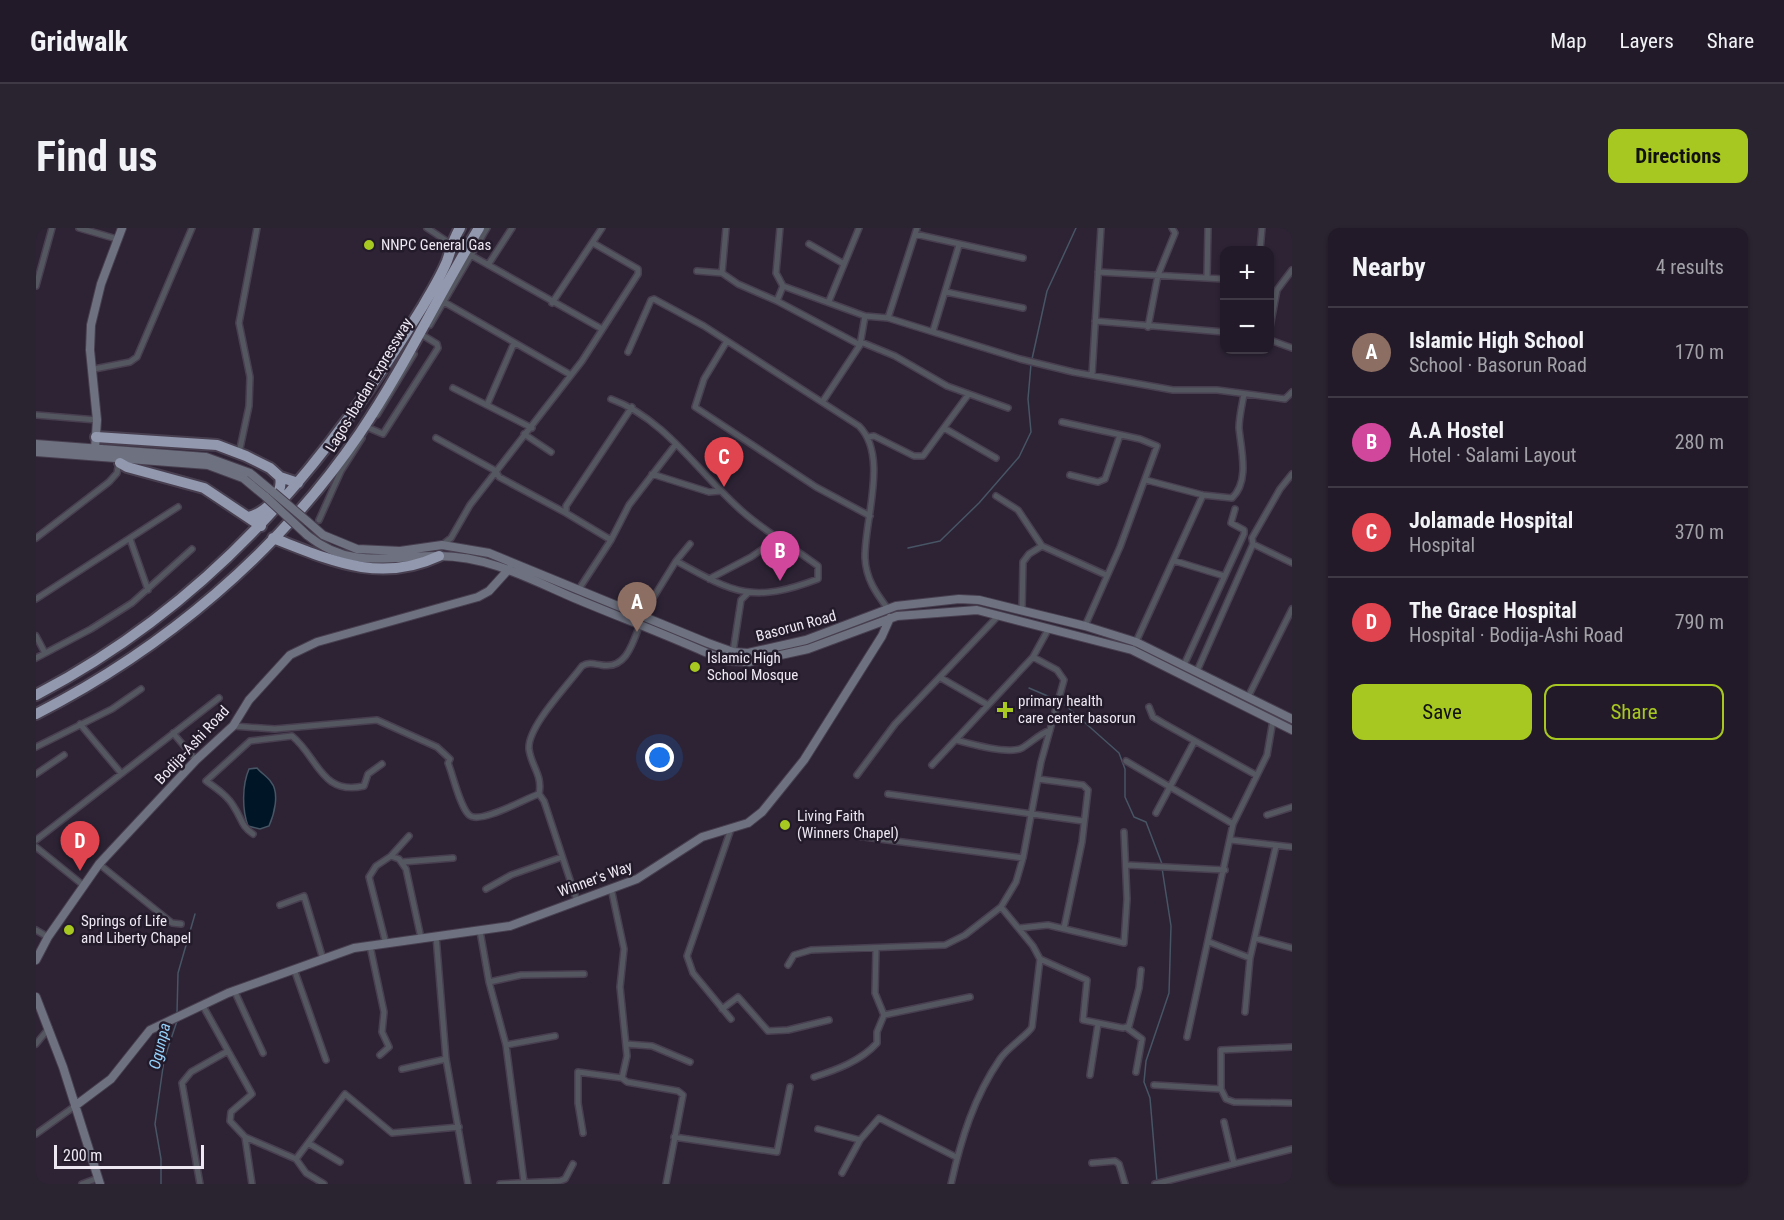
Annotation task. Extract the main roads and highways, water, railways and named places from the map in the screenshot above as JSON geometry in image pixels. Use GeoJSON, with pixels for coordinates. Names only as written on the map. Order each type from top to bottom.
{"type":"FeatureCollection","features":[{"type":"Feature","properties":{"kind":"highway","name":"Lagos-Ibadan Expressway"},"geometry":{"type":"LineString","coordinates":[[36,695],[149,626],[207,578],[261,526],[353,412],[423,305],[447,261],[451,244],[460,228]]}},
{"type":"Feature","properties":{"kind":"highway","name":"Lagos-Ibadan Expressway"},"geometry":{"type":"LineString","coordinates":[[36,714],[97,681],[159,639],[234,577],[273,538],[337,466],[369,420],[467,253],[479,228]]}},
{"type":"Feature","properties":{"kind":"highway"},"geometry":{"type":"LineString","coordinates":[[96,437],[218,445],[270,468],[280,477],[298,483]]}},
{"type":"Feature","properties":{"kind":"highway"},"geometry":{"type":"LineString","coordinates":[[116,460],[148,474],[204,488],[261,526]]}},
{"type":"Feature","properties":{"kind":"highway"},"geometry":{"type":"LineString","coordinates":[[249,517],[267,508],[281,489],[280,477]]}},
{"type":"Feature","properties":{"kind":"highway"},"geometry":{"type":"LineString","coordinates":[[273,538],[357,568],[397,568],[420,565],[441,550]]}},
{"type":"Feature","properties":{"kind":"main road"},"geometry":{"type":"LineString","coordinates":[[95,449],[97,420],[90,335],[93,313],[122,228]]}},
{"type":"Feature","properties":{"kind":"main road"},"geometry":{"type":"LineString","coordinates":[[36,444],[206,457],[250,473],[270,495]]}},
{"type":"Feature","properties":{"kind":"main road"},"geometry":{"type":"LineString","coordinates":[[36,452],[116,460],[208,465],[243,478],[270,495]]}},
{"type":"Feature","properties":{"kind":"main road","name":"Basorun Road"},"geometry":{"type":"LineString","coordinates":[[270,495],[323,535],[357,549],[441,550],[502,556],[579,590],[705,652],[741,663],[769,659],[843,638],[890,618],[908,614],[968,609],[1134,646],[1292,730]]}},
{"type":"Feature","properties":{"kind":"main road","name":"Basorun Road"},"geometry":{"type":"LineString","coordinates":[[270,495],[307,535],[336,553],[382,560],[441,550],[509,569],[641,620],[733,652],[748,653],[806,640],[907,604],[969,599],[1085,626],[1184,664],[1292,719]]}},
{"type":"Feature","properties":{"kind":"main road","name":"Bodija-Ashi Road"},"geometry":{"type":"LineString","coordinates":[[36,960],[48,937],[99,864],[196,760],[233,726],[262,684],[290,655],[316,642],[470,600],[489,591],[509,569]]}},
{"type":"Feature","properties":{"kind":"main road","name":"Winner's Way"},"geometry":{"type":"LineString","coordinates":[[75,1106],[111,1078],[150,1030],[234,990],[323,959],[370,946],[510,926],[644,876],[702,837],[748,823],[762,812],[804,760],[861,671],[890,618]]}},
{"type":"Feature","properties":{"kind":"main road"},"geometry":{"type":"LineString","coordinates":[[705,652],[708,643]]}},
{"type":"Feature","properties":{"kind":"main road"},"geometry":{"type":"LineString","coordinates":[[36,997],[49,1028],[99,1181]]}},
{"type":"Feature","properties":{"kind":"water"},"geometry":{"type":"Polygon","coordinates":[[[257,768],[271,782],[276,798],[269,826],[260,829],[248,826],[244,805],[244,790],[249,769],[257,768]]]}},
{"type":"Feature","properties":{"kind":"waterway"},"geometry":{"type":"LineString","coordinates":[[1032,359],[1047,291],[1076,228]]}},
{"type":"Feature","properties":{"kind":"waterway"},"geometry":{"type":"LineString","coordinates":[[908,548],[940,541],[979,503],[1019,457],[1031,432],[1028,399],[1031,364]]}},
{"type":"Feature","properties":{"kind":"waterway"},"geometry":{"type":"LineString","coordinates":[[1029,688],[1050,697]]}},
{"type":"Feature","properties":{"kind":"waterway"},"geometry":{"type":"LineString","coordinates":[[1065,705],[1119,753],[1125,769],[1125,797],[1134,817],[1146,822],[1162,864]]}},
{"type":"Feature","properties":{"kind":"waterway"},"geometry":{"type":"LineString","coordinates":[[1157,1182],[1150,1098],[1144,1082],[1146,1061],[1169,993],[1171,926],[1162,868]]}},
{"type":"Feature","properties":{"kind":"waterway","name":"Ogunpa"},"geometry":{"type":"LineString","coordinates":[[177,1013],[178,973],[195,914]]}},
{"type":"Feature","properties":{"kind":"waterway","name":"Ogunpa"},"geometry":{"type":"LineString","coordinates":[[161,1184],[161,1159],[155,1124],[164,1060],[177,1021]]}},
{"type":"Feature","properties":{"kind":"place","name":"NNPC General Gas"},"geometry":{"type":"Point","coordinates":[369,245]}},
{"type":"Feature","properties":{"kind":"place","name":"Jolamade Hospital"},"geometry":{"type":"Point","coordinates":[724,487]}},
{"type":"Feature","properties":{"kind":"place","name":"A.A Hostel"},"geometry":{"type":"Point","coordinates":[780,581]}},
{"type":"Feature","properties":{"kind":"place","name":"Islamic High School"},"geometry":{"type":"Point","coordinates":[637,632]}},
{"type":"Feature","properties":{"kind":"place","name":"Islamic High School Mosque"},"geometry":{"type":"Point","coordinates":[695,667]}},
{"type":"Feature","properties":{"kind":"place","name":"primary health care center basorun"},"geometry":{"type":"Point","coordinates":[1005,710]}},
{"type":"Feature","properties":{"kind":"place","name":"Living Faith (Winners Chapel)"},"geometry":{"type":"Point","coordinates":[785,825]}},
{"type":"Feature","properties":{"kind":"place","name":"The Grace Hospital"},"geometry":{"type":"Point","coordinates":[80,871]}},
{"type":"Feature","properties":{"kind":"place","name":"Springs of Life and Liberty Chapel"},"geometry":{"type":"Point","coordinates":[69,930]}}]}
